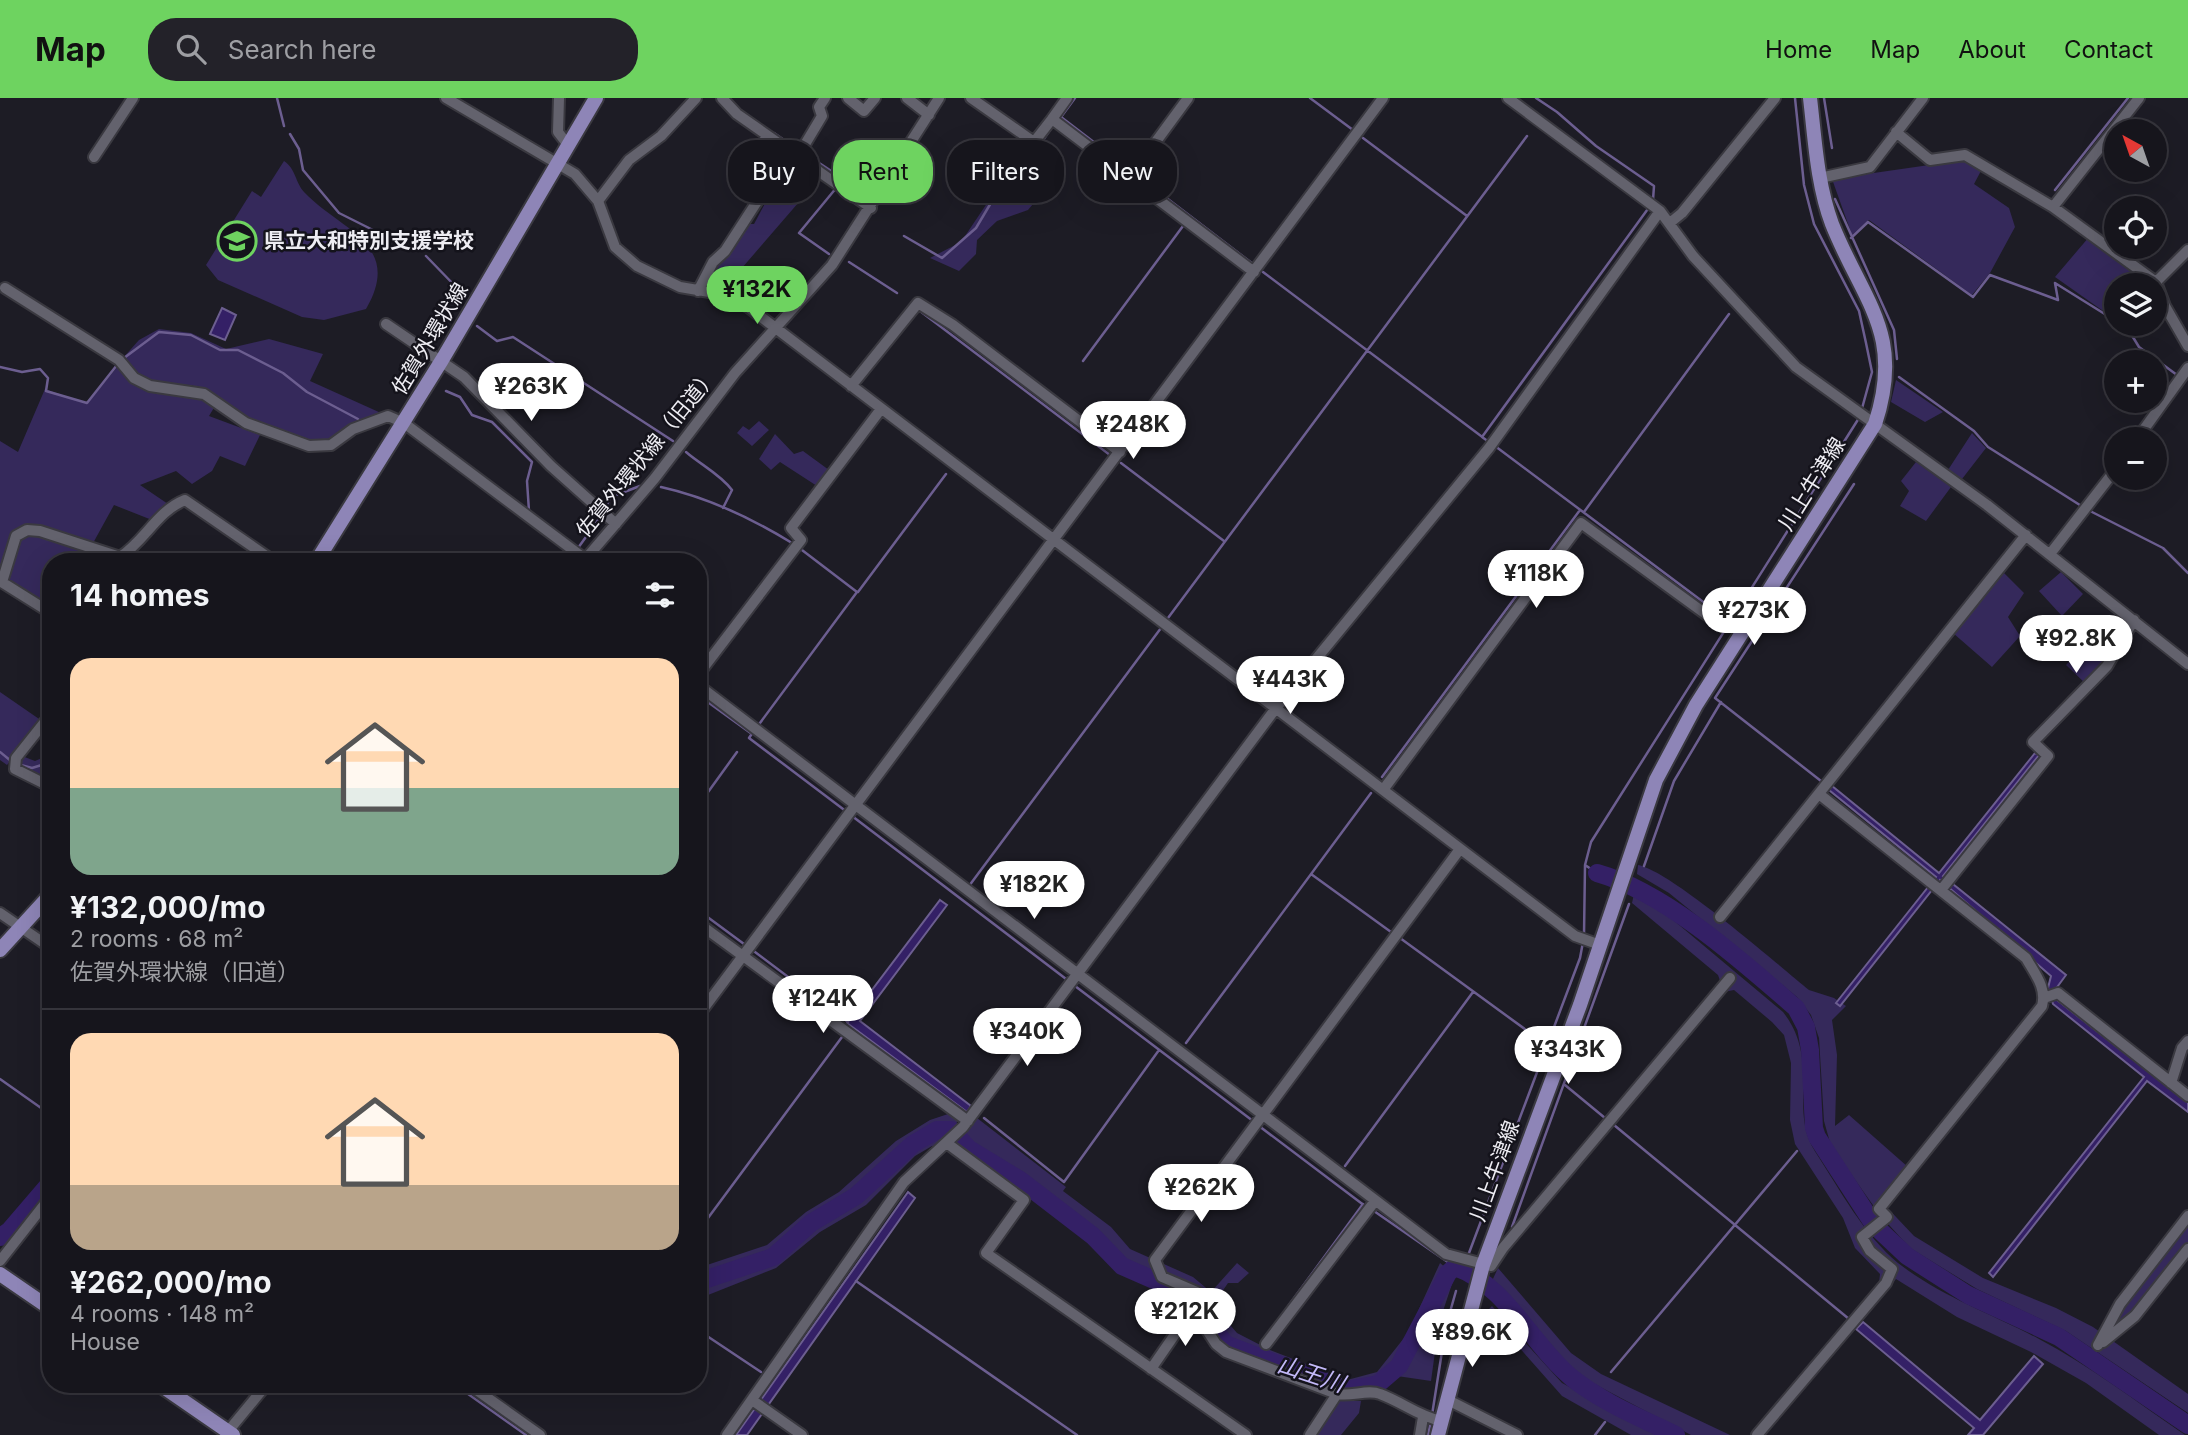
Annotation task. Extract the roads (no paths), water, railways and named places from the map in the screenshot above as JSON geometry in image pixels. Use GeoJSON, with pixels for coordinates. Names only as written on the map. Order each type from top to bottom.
{"type":"FeatureCollection","features":[{"type":"Feature","properties":{"kind":"main road","name":"佐賀外環状線"},"geometry":{"type":"LineString","coordinates":[[322,553],[442,360],[596,98]]}},
{"type":"Feature","properties":{"kind":"main road","name":"川上牛津線"},"geometry":{"type":"LineString","coordinates":[[1446,1399],[1483,1265],[1594,943],[1616,894],[1648,798],[1674,743],[1885,395],[1886,345],[1877,316],[1833,225],[1819,178],[1810,98]]}},
{"type":"Feature","properties":{"kind":"main road"},"geometry":{"type":"LineString","coordinates":[[0,950],[42,904]]}},
{"type":"Feature","properties":{"kind":"main road"},"geometry":{"type":"LineString","coordinates":[[0,1274],[42,1303]]}},
{"type":"Feature","properties":{"kind":"main road"},"geometry":{"type":"LineString","coordinates":[[172,1393],[229,1434]]}},
{"type":"Feature","properties":{"kind":"main road"},"geometry":{"type":"LineString","coordinates":[[1440,1428],[1446,1399]]}},
{"type":"Feature","properties":{"kind":"street"},"geometry":{"type":"LineString","coordinates":[[94,157],[133,98]]}},
{"type":"Feature","properties":{"kind":"street"},"geometry":{"type":"LineString","coordinates":[[446,98],[459,108],[498,126],[575,174],[598,201],[615,247],[637,266],[658,278],[698,291],[722,294],[748,307],[1574,936],[1594,943]]}},
{"type":"Feature","properties":{"kind":"street"},"geometry":{"type":"LineString","coordinates":[[559,98],[558,132],[568,145]]}},
{"type":"Feature","properties":{"kind":"street"},"geometry":{"type":"LineString","coordinates":[[598,201],[629,160],[661,136],[696,98]]}},
{"type":"Feature","properties":{"kind":"street"},"geometry":{"type":"LineString","coordinates":[[722,98],[774,140]]}},
{"type":"Feature","properties":{"kind":"street"},"geometry":{"type":"LineString","coordinates":[[808,140],[822,116],[818,107],[825,98]]}},
{"type":"Feature","properties":{"kind":"street"},"geometry":{"type":"LineString","coordinates":[[848,98],[864,111],[875,98]]}},
{"type":"Feature","properties":{"kind":"street"},"geometry":{"type":"LineString","coordinates":[[906,98],[929,115]]}},
{"type":"Feature","properties":{"kind":"street","name":"佐賀外環状線（旧道）"},"geometry":{"type":"LineString","coordinates":[[583,553],[616,524],[735,373],[832,265],[939,98]]}},
{"type":"Feature","properties":{"kind":"street"},"geometry":{"type":"LineString","coordinates":[[971,98],[1034,142],[1067,98]]}},
{"type":"Feature","properties":{"kind":"street"},"geometry":{"type":"LineString","coordinates":[[1157,140],[1188,98]]}},
{"type":"Feature","properties":{"kind":"street"},"geometry":{"type":"LineString","coordinates":[[707,1004],[1383,98]]}},
{"type":"Feature","properties":{"kind":"street"},"geometry":{"type":"LineString","coordinates":[[1508,98],[1660,211],[1671,222],[1693,256],[1796,367],[2026,535],[2188,664]]}},
{"type":"Feature","properties":{"kind":"street"},"geometry":{"type":"LineString","coordinates":[[1671,222],[1682,213],[1775,98]]}},
{"type":"Feature","properties":{"kind":"street"},"geometry":{"type":"LineString","coordinates":[[1819,178],[1870,167],[1923,98]]}},
{"type":"Feature","properties":{"kind":"street"},"geometry":{"type":"LineString","coordinates":[[2053,206],[2138,98]]}},
{"type":"Feature","properties":{"kind":"street"},"geometry":{"type":"LineString","coordinates":[[1052,119],[1080,140]]}},
{"type":"Feature","properties":{"kind":"street"},"geometry":{"type":"LineString","coordinates":[[1896,132],[1930,160],[1965,155],[2053,206],[2144,273]]}},
{"type":"Feature","properties":{"kind":"street"},"geometry":{"type":"LineString","coordinates":[[698,291],[713,262],[725,251],[760,197],[768,177],[765,134]]}},
{"type":"Feature","properties":{"kind":"street"},"geometry":{"type":"LineString","coordinates":[[819,171],[871,208]]}},
{"type":"Feature","properties":{"kind":"street"},"geometry":{"type":"LineString","coordinates":[[1164,203],[1254,272]]}},
{"type":"Feature","properties":{"kind":"street"},"geometry":{"type":"LineString","coordinates":[[727,1435],[904,1182],[948,1144],[965,1124],[1276,708],[1492,444],[1660,211]]}},
{"type":"Feature","properties":{"kind":"street"},"geometry":{"type":"LineString","coordinates":[[2165,273],[2188,250]]}},
{"type":"Feature","properties":{"kind":"street"},"geometry":{"type":"LineString","coordinates":[[2,290],[119,360],[134,378],[150,386],[204,394],[246,423],[309,446],[331,445],[353,429],[388,415],[404,423],[576,553]]}},
{"type":"Feature","properties":{"kind":"street"},"geometry":{"type":"LineString","coordinates":[[851,386],[918,303],[953,325],[1120,452]]}},
{"type":"Feature","properties":{"kind":"street"},"geometry":{"type":"LineString","coordinates":[[2167,309],[2188,346]]}},
{"type":"Feature","properties":{"kind":"street"},"geometry":{"type":"LineString","coordinates":[[386,324],[464,377],[602,514],[616,524]]}},
{"type":"Feature","properties":{"kind":"street"},"geometry":{"type":"LineString","coordinates":[[2146,427],[2188,368]]}},
{"type":"Feature","properties":{"kind":"street"},"geometry":{"type":"LineString","coordinates":[[707,663],[801,540],[791,528],[881,409]]}},
{"type":"Feature","properties":{"kind":"street"},"geometry":{"type":"LineString","coordinates":[[2050,554],[2104,484]]}},
{"type":"Feature","properties":{"kind":"street"},"geometry":{"type":"LineString","coordinates":[[127,553],[136,547],[170,506],[185,500],[262,553]]}},
{"type":"Feature","properties":{"kind":"street"},"geometry":{"type":"LineString","coordinates":[[1383,790],[1581,523],[1718,623]]}},
{"type":"Feature","properties":{"kind":"street"},"geometry":{"type":"LineString","coordinates":[[42,607],[1,582],[16,536],[27,530],[40,531],[105,553]]}},
{"type":"Feature","properties":{"kind":"street"},"geometry":{"type":"LineString","coordinates":[[1720,917],[2026,535]]}},
{"type":"Feature","properties":{"kind":"street"},"geometry":{"type":"LineString","coordinates":[[1940,885],[2048,756],[2033,741],[2107,666],[2134,620]]}},
{"type":"Feature","properties":{"kind":"street"},"geometry":{"type":"LineString","coordinates":[[707,692],[1446,1254],[1483,1265],[1491,1266],[1503,1248],[1730,978]]}},
{"type":"Feature","properties":{"kind":"street"},"geometry":{"type":"LineString","coordinates":[[42,726],[15,763],[42,781]]}},
{"type":"Feature","properties":{"kind":"street"},"geometry":{"type":"LineString","coordinates":[[1757,1435],[1886,1283],[1892,1269],[1870,1251],[1862,1237],[1887,1217],[1879,1209],[2042,1006],[2044,998],[2044,990],[2026,958],[1940,885],[1819,794]]}},
{"type":"Feature","properties":{"kind":"street"},"geometry":{"type":"LineString","coordinates":[[1151,1369],[1200,1298],[1196,1293],[1162,1277],[1155,1260],[1460,849]]}},
{"type":"Feature","properties":{"kind":"street"},"geometry":{"type":"LineString","coordinates":[[0,913],[42,942]]}},
{"type":"Feature","properties":{"kind":"street"},"geometry":{"type":"LineString","coordinates":[[707,930],[965,1124]]}},
{"type":"Feature","properties":{"kind":"street"},"geometry":{"type":"LineString","coordinates":[[2044,998],[2058,993],[2188,1096]]}},
{"type":"Feature","properties":{"kind":"street"},"geometry":{"type":"LineString","coordinates":[[2171,1083],[2182,1048],[2188,1041]]}},
{"type":"Feature","properties":{"kind":"street"},"geometry":{"type":"LineString","coordinates":[[948,1144],[1024,1200],[986,1253],[1246,1435]]}},
{"type":"Feature","properties":{"kind":"street"},"geometry":{"type":"LineString","coordinates":[[1266,1344],[1376,1201]]}},
{"type":"Feature","properties":{"kind":"street"},"geometry":{"type":"LineString","coordinates":[[0,1261],[42,1207]]}},
{"type":"Feature","properties":{"kind":"street"},"geometry":{"type":"LineString","coordinates":[[2188,1216],[2120,1304],[2098,1346],[2135,1316],[2188,1249]]}},
{"type":"Feature","properties":{"kind":"street"},"geometry":{"type":"LineString","coordinates":[[1193,1309],[1216,1344],[1226,1352],[1337,1394],[1348,1396],[1378,1393],[1440,1428]]}},
{"type":"Feature","properties":{"kind":"street"},"geometry":{"type":"LineString","coordinates":[[229,1434],[260,1393]]}},
{"type":"Feature","properties":{"kind":"street"},"geometry":{"type":"LineString","coordinates":[[481,1393],[540,1435]]}},
{"type":"Feature","properties":{"kind":"street"},"geometry":{"type":"LineString","coordinates":[[1310,1435],[1337,1394]]}},
{"type":"Feature","properties":{"kind":"street"},"geometry":{"type":"LineString","coordinates":[[1446,1399],[1517,1435]]}},
{"type":"Feature","properties":{"kind":"street"},"geometry":{"type":"LineString","coordinates":[[752,1400],[802,1435]]}},
{"type":"Feature","properties":{"kind":"street"},"geometry":{"type":"LineString","coordinates":[[1420,1435],[1423,1417]]}},
{"type":"Feature","properties":{"kind":"waterway"},"geometry":{"type":"LineString","coordinates":[[277,98],[284,126]]}},
{"type":"Feature","properties":{"kind":"waterway"},"geometry":{"type":"LineString","coordinates":[[1075,98],[1061,117],[1091,140]]}},
{"type":"Feature","properties":{"kind":"waterway"},"geometry":{"type":"LineString","coordinates":[[1310,98],[1353,130]]}},
{"type":"Feature","properties":{"kind":"waterway"},"geometry":{"type":"LineString","coordinates":[[1536,98],[1557,112],[1596,146],[1654,186],[1653,200]]}},
{"type":"Feature","properties":{"kind":"waterway"},"geometry":{"type":"LineString","coordinates":[[1795,98],[1804,185],[1814,224],[1859,311],[1866,343],[1872,372],[1861,412]]}},
{"type":"Feature","properties":{"kind":"waterway"},"geometry":{"type":"LineString","coordinates":[[1824,98],[1832,148]]}},
{"type":"Feature","properties":{"kind":"waterway"},"geometry":{"type":"LineString","coordinates":[[2055,190],[2128,98]]}},
{"type":"Feature","properties":{"kind":"waterway"},"geometry":{"type":"LineString","coordinates":[[904,236],[942,258],[976,228],[1001,186],[1016,179],[1050,130]]}},
{"type":"Feature","properties":{"kind":"waterway"},"geometry":{"type":"LineString","coordinates":[[774,133],[784,140]]}},
{"type":"Feature","properties":{"kind":"waterway"},"geometry":{"type":"LineString","coordinates":[[290,134],[299,149],[303,170],[339,213],[405,246]]}},
{"type":"Feature","properties":{"kind":"waterway"},"geometry":{"type":"LineString","coordinates":[[1165,622],[1527,136]]}},
{"type":"Feature","properties":{"kind":"waterway"},"geometry":{"type":"LineString","coordinates":[[1363,138],[1467,216]]}},
{"type":"Feature","properties":{"kind":"waterway"},"geometry":{"type":"LineString","coordinates":[[819,163],[833,172]]}},
{"type":"Feature","properties":{"kind":"waterway"},"geometry":{"type":"LineString","coordinates":[[829,254],[799,233],[833,192]]}},
{"type":"Feature","properties":{"kind":"waterway"},"geometry":{"type":"LineString","coordinates":[[1835,199],[1894,330],[1897,359]]}},
{"type":"Feature","properties":{"kind":"waterway"},"geometry":{"type":"LineString","coordinates":[[1173,203],[1253,264]]}},
{"type":"Feature","properties":{"kind":"waterway"},"geometry":{"type":"LineString","coordinates":[[1489,442],[1482,437],[1650,206]]}},
{"type":"Feature","properties":{"kind":"waterway"},"geometry":{"type":"LineString","coordinates":[[1851,238],[1868,222],[1973,297],[1990,275],[2058,300],[2055,283],[2104,314]]}},
{"type":"Feature","properties":{"kind":"waterway"},"geometry":{"type":"LineString","coordinates":[[1083,361],[1183,226]]}},
{"type":"Feature","properties":{"kind":"waterway"},"geometry":{"type":"LineString","coordinates":[[426,256],[458,289],[463,299]]}},
{"type":"Feature","properties":{"kind":"waterway"},"geometry":{"type":"LineString","coordinates":[[849,262],[897,293]]}},
{"type":"Feature","properties":{"kind":"waterway"},"geometry":{"type":"LineString","coordinates":[[1263,272],[1481,436]]}},
{"type":"Feature","properties":{"kind":"waterway"},"geometry":{"type":"LineString","coordinates":[[920,311],[1110,455]]}},
{"type":"Feature","properties":{"kind":"waterway"},"geometry":{"type":"LineString","coordinates":[[1584,512],[1729,314]]}},
{"type":"Feature","properties":{"kind":"waterway"},"geometry":{"type":"LineString","coordinates":[[477,326],[497,341],[513,337],[673,441]]}},
{"type":"Feature","properties":{"kind":"waterway"},"geometry":{"type":"LineString","coordinates":[[124,358],[159,332],[191,335],[220,350],[238,350],[283,373],[307,392],[358,419]]}},
{"type":"Feature","properties":{"kind":"waterway"},"geometry":{"type":"LineString","coordinates":[[2132,336],[2139,347],[2177,375]]}},
{"type":"Feature","properties":{"kind":"waterway"},"geometry":{"type":"LineString","coordinates":[[0,367],[22,372],[40,369],[48,378],[46,391],[87,403],[117,365]]}},
{"type":"Feature","properties":{"kind":"waterway"},"geometry":{"type":"LineString","coordinates":[[1899,377],[1974,431],[1988,447],[2083,507]]}},
{"type":"Feature","properties":{"kind":"waterway"},"geometry":{"type":"LineString","coordinates":[[446,391],[460,397],[472,415],[492,422],[532,462],[527,481],[529,511]]}},
{"type":"Feature","properties":{"kind":"waterway"},"geometry":{"type":"LineString","coordinates":[[1597,873],[1585,865],[1591,842],[1859,418]]}},
{"type":"Feature","properties":{"kind":"waterway"},"geometry":{"type":"LineString","coordinates":[[1495,446],[1730,622]]}},
{"type":"Feature","properties":{"kind":"waterway"},"geometry":{"type":"LineString","coordinates":[[686,452],[716,474],[732,490],[723,508]]}},
{"type":"Feature","properties":{"kind":"waterway"},"geometry":{"type":"LineString","coordinates":[[1121,463],[1224,541]]}},
{"type":"Feature","properties":{"kind":"waterway"},"geometry":{"type":"LineString","coordinates":[[858,592],[946,474]]}},
{"type":"Feature","properties":{"kind":"waterway"},"geometry":{"type":"LineString","coordinates":[[1821,781],[1715,698],[1854,484]]}},
{"type":"Feature","properties":{"kind":"waterway"},"geometry":{"type":"LineString","coordinates":[[604,510],[611,497],[640,486]]}},
{"type":"Feature","properties":{"kind":"waterway"},"geometry":{"type":"LineString","coordinates":[[661,487],[729,510],[792,543]]}},
{"type":"Feature","properties":{"kind":"waterway"},"geometry":{"type":"LineString","coordinates":[[1382,777],[1580,510]]}},
{"type":"Feature","properties":{"kind":"waterway"},"geometry":{"type":"LineString","coordinates":[[2092,512],[2163,548],[2188,573]]}},
{"type":"Feature","properties":{"kind":"waterway"},"geometry":{"type":"LineString","coordinates":[[578,548],[601,516]]}},
{"type":"Feature","properties":{"kind":"waterway"},"geometry":{"type":"LineString","coordinates":[[757,727],[857,592],[798,547]]}},
{"type":"Feature","properties":{"kind":"waterway"},"geometry":{"type":"LineString","coordinates":[[969,886],[1161,628]]}},
{"type":"Feature","properties":{"kind":"waterway"},"geometry":{"type":"LineString","coordinates":[[707,702],[752,734]]}},
{"type":"Feature","properties":{"kind":"waterway"},"geometry":{"type":"LineString","coordinates":[[1644,866],[1674,781],[1721,702]]}},
{"type":"Feature","properties":{"kind":"waterway"},"geometry":{"type":"LineString","coordinates":[[753,732],[749,738],[847,812]]}},
{"type":"Feature","properties":{"kind":"waterway"},"geometry":{"type":"LineString","coordinates":[[0,752],[11,761]]}},
{"type":"Feature","properties":{"kind":"waterway"},"geometry":{"type":"LineString","coordinates":[[707,794],[737,752]]}},
{"type":"Feature","properties":{"kind":"waterway"},"geometry":{"type":"LineString","coordinates":[[17,764],[32,768],[42,765]]}},
{"type":"Feature","properties":{"kind":"waterway"},"geometry":{"type":"LineString","coordinates":[[1186,1043],[1371,793]]}},
{"type":"Feature","properties":{"kind":"waterway"},"geometry":{"type":"LineString","coordinates":[[852,816],[1070,982]]}},
{"type":"Feature","properties":{"kind":"waterway"},"geometry":{"type":"LineString","coordinates":[[1584,935],[1585,865]]}},
{"type":"Feature","properties":{"kind":"waterway"},"geometry":{"type":"LineString","coordinates":[[1597,873],[1623,882],[1676,912],[1702,930],[1796,1008],[1806,1027],[1810,1050],[1814,1128],[1817,1137],[1874,1225],[1907,1256],[1968,1295],[2059,1337],[2188,1425]]}},
{"type":"Feature","properties":{"kind":"waterway"},"geometry":{"type":"LineString","coordinates":[[1311,874],[1391,932]]}},
{"type":"Feature","properties":{"kind":"waterway"},"geometry":{"type":"LineString","coordinates":[[1512,1227],[1629,904]]}},
{"type":"Feature","properties":{"kind":"waterway"},"geometry":{"type":"LineString","coordinates":[[707,917],[744,944]]}},
{"type":"Feature","properties":{"kind":"waterway"},"geometry":{"type":"LineString","coordinates":[[1400,938],[1533,1035]]}},
{"type":"Feature","properties":{"kind":"waterway"},"geometry":{"type":"LineString","coordinates":[[1469,1253],[1580,958],[1583,942]]}},
{"type":"Feature","properties":{"kind":"waterway"},"geometry":{"type":"LineString","coordinates":[[755,952],[848,1022]]}},
{"type":"Feature","properties":{"kind":"waterway"},"geometry":{"type":"LineString","coordinates":[[1075,986],[1253,1121]]}},
{"type":"Feature","properties":{"kind":"waterway"},"geometry":{"type":"LineString","coordinates":[[1345,1166],[1473,992]]}},
{"type":"Feature","properties":{"kind":"waterway"},"geometry":{"type":"LineString","coordinates":[[708,1218],[842,1037]]}},
{"type":"Feature","properties":{"kind":"waterway"},"geometry":{"type":"LineString","coordinates":[[984,1118],[1064,1182],[1159,1050]]}},
{"type":"Feature","properties":{"kind":"waterway"},"geometry":{"type":"LineString","coordinates":[[0,1079],[42,1109]]}},
{"type":"Feature","properties":{"kind":"waterway"},"geometry":{"type":"LineString","coordinates":[[1565,1085],[1605,1118]]}},
{"type":"Feature","properties":{"kind":"waterway"},"geometry":{"type":"LineString","coordinates":[[1614,1125],[1849,1319]]}},
{"type":"Feature","properties":{"kind":"waterway"},"geometry":{"type":"LineString","coordinates":[[1259,1126],[1365,1206]]}},
{"type":"Feature","properties":{"kind":"waterway","name":"山王川"},"geometry":{"type":"LineString","coordinates":[[707,1279],[773,1257],[811,1223],[856,1196],[913,1144],[937,1130],[951,1130],[969,1149],[1020,1180],[1093,1236],[1122,1266],[1179,1291],[1200,1308],[1225,1344],[1346,1390],[1378,1384],[1399,1366],[1448,1273],[1455,1267],[1489,1287],[1504,1301],[1572,1378],[1609,1402],[1676,1435]]}},
{"type":"Feature","properties":{"kind":"waterway"},"geometry":{"type":"LineString","coordinates":[[1611,1372],[1797,1151]]}},
{"type":"Feature","properties":{"kind":"waterway","name":"山王川"},"geometry":{"type":"LineString","coordinates":[[0,1237],[9,1231],[42,1192]]}},
{"type":"Feature","properties":{"kind":"waterway"},"geometry":{"type":"LineString","coordinates":[[1289,1305],[1363,1204]]}},
{"type":"Feature","properties":{"kind":"waterway"},"geometry":{"type":"LineString","coordinates":[[1371,1209],[1455,1267]]}},
{"type":"Feature","properties":{"kind":"waterway"},"geometry":{"type":"LineString","coordinates":[[856,1281],[1077,1435]]}},
{"type":"Feature","properties":{"kind":"waterway"},"geometry":{"type":"LineString","coordinates":[[1432,1415],[1446,1326],[1456,1291]]}},
{"type":"Feature","properties":{"kind":"waterway"},"geometry":{"type":"LineString","coordinates":[[707,1336],[761,1372]]}},
{"type":"Feature","properties":{"kind":"waterway"},"geometry":{"type":"LineString","coordinates":[[467,1393],[526,1435]]}},
{"type":"Feature","properties":{"kind":"waterway"},"geometry":{"type":"LineString","coordinates":[[1428,1435],[1431,1421]]}},
{"type":"Feature","properties":{"kind":"waterway"},"geometry":{"type":"LineString","coordinates":[[1595,1435],[1605,1422]]}},
{"type":"Feature","properties":{"kind":"place","name":"県立大和特別支援学校"},"geometry":{"type":"Point","coordinates":[237,241]}}]}
